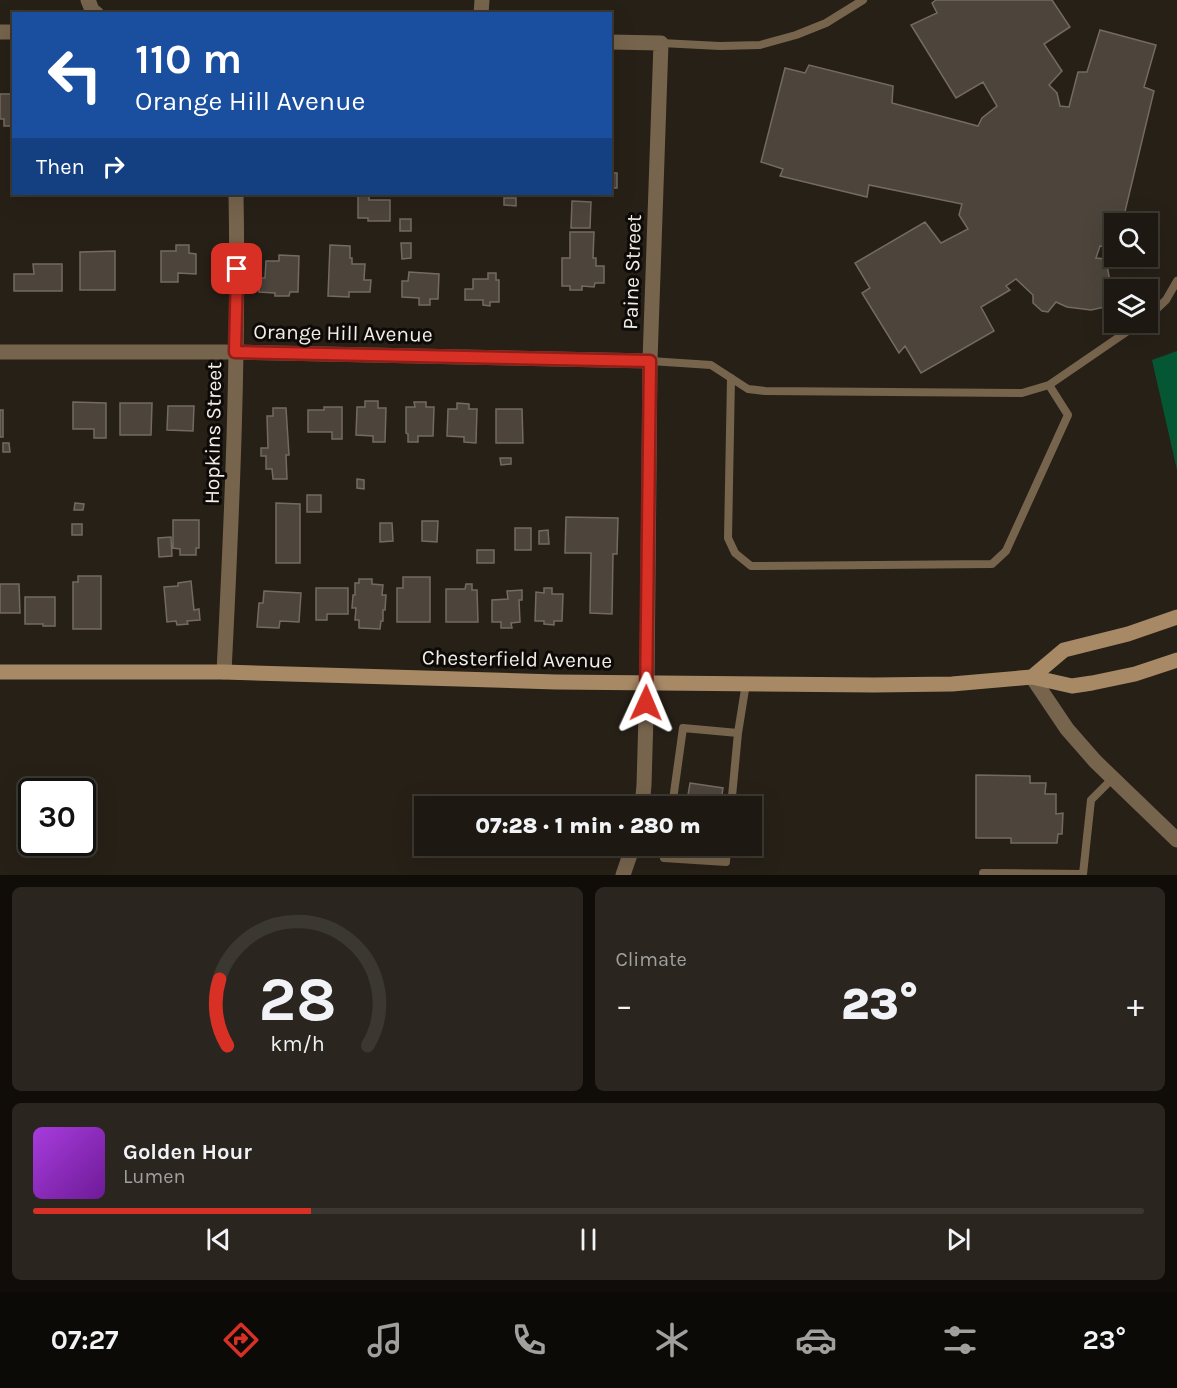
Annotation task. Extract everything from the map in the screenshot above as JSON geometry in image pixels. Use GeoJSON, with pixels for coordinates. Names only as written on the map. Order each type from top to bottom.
{"type":"FeatureCollection","features":[{"type":"Feature","properties":{"kind":"main road"},"geometry":{"type":"LineString","coordinates":[[1032,677],[1064,650],[1128,634],[1177,617]]}},
{"type":"Feature","properties":{"kind":"main road","name":"Chesterfield Avenue"},"geometry":{"type":"LineString","coordinates":[[0,672],[224,672],[556,682],[874,685],[952,684],[1032,677],[1072,686],[1135,674],[1177,660]]}},
{"type":"Feature","properties":{"kind":"street"},"geometry":{"type":"LineString","coordinates":[[612,42],[661,43]]}},
{"type":"Feature","properties":{"kind":"street","name":"Paine Street"},"geometry":{"type":"LineString","coordinates":[[643,796],[647,682],[650,361],[661,43]]}},
{"type":"Feature","properties":{"kind":"street","name":"Hopkins Street"},"geometry":{"type":"LineString","coordinates":[[224,672],[233,500],[236,195]]}},
{"type":"Feature","properties":{"kind":"street","name":"Orange Hill Avenue"},"geometry":{"type":"LineString","coordinates":[[0,352],[235,352],[650,361]]}},
{"type":"Feature","properties":{"kind":"street"},"geometry":{"type":"LineString","coordinates":[[1032,677],[1067,729],[1095,761],[1177,840]]}},
{"type":"Feature","properties":{"kind":"street"},"geometry":{"type":"LineString","coordinates":[[623,875],[630,856]]}},
{"type":"Feature","properties":{"kind":"lane"},"geometry":{"type":"LineString","coordinates":[[661,43],[720,46],[760,45],[796,35],[826,23],[863,0]]}},
{"type":"Feature","properties":{"kind":"lane"},"geometry":{"type":"LineString","coordinates":[[1158,308],[1166,300],[1177,281]]}},
{"type":"Feature","properties":{"kind":"lane"},"geometry":{"type":"LineString","coordinates":[[650,361],[711,364],[748,389],[765,391],[1022,393],[1048,386],[1125,333]]}},
{"type":"Feature","properties":{"kind":"lane"},"geometry":{"type":"LineString","coordinates":[[731,378],[728,538],[735,553],[751,566],[992,564],[1006,551],[1068,416],[1048,386]]}},
{"type":"Feature","properties":{"kind":"lane"},"geometry":{"type":"LineString","coordinates":[[732,796],[738,733],[746,683]]}},
{"type":"Feature","properties":{"kind":"lane"},"geometry":{"type":"LineString","coordinates":[[674,796],[683,728],[738,733]]}},
{"type":"Feature","properties":{"kind":"lane"},"geometry":{"type":"LineString","coordinates":[[983,873],[1083,874],[1091,800],[1113,778]]}},
{"type":"Feature","properties":{"kind":"lane"},"geometry":{"type":"LineString","coordinates":[[664,856],[664,858],[726,862],[726,856]]}},
{"type":"Feature","properties":{"kind":"green space"},"geometry":{"type":"Polygon","coordinates":[[[1177,351],[1177,470],[1152,360],[1177,351]]]}},
{"type":"Feature","properties":{"kind":"building"},"geometry":{"type":"Polygon","coordinates":[[[936,0],[1052,0],[1070,27],[1044,44],[1062,71],[1049,85],[1057,93],[1060,106],[1069,107],[1078,72],[1087,72],[1100,30],[1156,45],[1144,87],[1154,91],[1125,213],[1104,213],[1104,247],[1100,246],[1096,258],[1104,259],[1104,267],[1107,267],[1109,279],[1104,279],[1104,307],[1091,310],[1067,307],[1056,302],[1048,312],[1042,311],[1033,303],[1033,295],[1016,279],[1006,286],[1010,290],[981,307],[994,331],[921,373],[905,346],[899,353],[862,293],[870,288],[855,263],[925,222],[941,243],[968,229],[959,215],[962,204],[869,185],[867,197],[780,176],[783,169],[761,162],[785,68],[805,73],[809,65],[893,86],[892,103],[978,126],[982,118],[997,106],[983,82],[956,98],[911,25],[937,13],[932,3],[936,0]]]}},
{"type":"Feature","properties":{"kind":"building"},"geometry":{"type":"Polygon","coordinates":[[[0,94],[12,94],[12,126],[4,126],[4,119],[0,119],[0,94]]]}},
{"type":"Feature","properties":{"kind":"building"},"geometry":{"type":"Polygon","coordinates":[[[612,173],[617,173],[617,188],[612,188],[612,173]]]}},
{"type":"Feature","properties":{"kind":"building"},"geometry":{"type":"Polygon","coordinates":[[[358,195],[369,196],[369,200],[390,200],[390,221],[368,221],[368,218],[358,218],[358,195]]]}},
{"type":"Feature","properties":{"kind":"building"},"geometry":{"type":"Polygon","coordinates":[[[504,198],[516,198],[516,206],[504,205],[504,198]]]}},
{"type":"Feature","properties":{"kind":"building"},"geometry":{"type":"Polygon","coordinates":[[[572,201],[591,202],[590,228],[571,228],[572,201]]]}},
{"type":"Feature","properties":{"kind":"building"},"geometry":{"type":"Polygon","coordinates":[[[400,219],[411,219],[411,231],[400,231],[400,219]]]}},
{"type":"Feature","properties":{"kind":"building"},"geometry":{"type":"Polygon","coordinates":[[[570,232],[594,232],[593,258],[596,258],[596,266],[604,266],[604,283],[595,283],[594,287],[582,286],[582,290],[570,290],[570,286],[562,286],[562,258],[570,258],[570,232]]]}},
{"type":"Feature","properties":{"kind":"building"},"geometry":{"type":"Polygon","coordinates":[[[401,243],[411,243],[411,258],[402,259],[401,243]]]}},
{"type":"Feature","properties":{"kind":"building"},"geometry":{"type":"Polygon","coordinates":[[[176,245],[189,245],[189,253],[196,254],[196,274],[178,273],[178,282],[161,282],[161,251],[176,251],[176,245]]]}},
{"type":"Feature","properties":{"kind":"building"},"geometry":{"type":"Polygon","coordinates":[[[330,245],[350,246],[352,264],[365,264],[364,280],[371,280],[370,292],[349,292],[349,297],[328,296],[330,245]]]}},
{"type":"Feature","properties":{"kind":"building"},"geometry":{"type":"Polygon","coordinates":[[[115,251],[115,290],[80,290],[80,252],[115,251]]]}},
{"type":"Feature","properties":{"kind":"building"},"geometry":{"type":"Polygon","coordinates":[[[279,255],[299,256],[298,292],[290,292],[289,296],[275,296],[275,293],[259,292],[260,278],[265,278],[266,261],[279,261],[279,255]]]}},
{"type":"Feature","properties":{"kind":"building"},"geometry":{"type":"Polygon","coordinates":[[[33,264],[62,264],[62,291],[14,291],[14,274],[34,274],[33,264]]]}},
{"type":"Feature","properties":{"kind":"building"},"geometry":{"type":"Polygon","coordinates":[[[409,272],[439,274],[438,299],[430,299],[430,305],[419,305],[419,298],[402,297],[402,281],[408,281],[409,272]]]}},
{"type":"Feature","properties":{"kind":"building"},"geometry":{"type":"Polygon","coordinates":[[[488,273],[496,273],[496,280],[499,280],[499,302],[490,302],[490,306],[483,305],[483,300],[465,300],[465,289],[473,289],[473,279],[488,279],[488,273]]]}},
{"type":"Feature","properties":{"kind":"building"},"geometry":{"type":"Polygon","coordinates":[[[365,401],[378,401],[378,408],[386,408],[385,442],[373,442],[373,436],[356,435],[357,407],[365,407],[365,401]]]}},
{"type":"Feature","properties":{"kind":"building"},"geometry":{"type":"Polygon","coordinates":[[[73,402],[106,403],[106,438],[94,438],[94,429],[73,429],[73,402]]]}},
{"type":"Feature","properties":{"kind":"building"},"geometry":{"type":"Polygon","coordinates":[[[414,402],[426,402],[426,407],[434,407],[433,436],[418,436],[418,442],[408,442],[406,407],[415,407],[414,402]]]}},
{"type":"Feature","properties":{"kind":"building"},"geometry":{"type":"Polygon","coordinates":[[[120,403],[152,403],[151,435],[120,435],[120,403]]]}},
{"type":"Feature","properties":{"kind":"building"},"geometry":{"type":"Polygon","coordinates":[[[457,403],[469,404],[469,409],[477,409],[476,443],[464,442],[464,437],[447,436],[448,409],[457,409],[457,403]]]}},
{"type":"Feature","properties":{"kind":"building"},"geometry":{"type":"Polygon","coordinates":[[[168,406],[194,406],[193,431],[167,430],[168,406]]]}},
{"type":"Feature","properties":{"kind":"building"},"geometry":{"type":"Polygon","coordinates":[[[324,407],[342,407],[342,439],[332,439],[332,432],[308,432],[308,410],[324,410],[324,407]]]}},
{"type":"Feature","properties":{"kind":"building"},"geometry":{"type":"Polygon","coordinates":[[[273,408],[286,408],[289,455],[286,455],[287,479],[273,479],[272,469],[266,469],[266,456],[261,456],[261,448],[268,448],[267,416],[273,416],[273,408]]]}},
{"type":"Feature","properties":{"kind":"building"},"geometry":{"type":"Polygon","coordinates":[[[496,409],[522,409],[523,443],[496,443],[496,409]]]}},
{"type":"Feature","properties":{"kind":"building"},"geometry":{"type":"Polygon","coordinates":[[[0,410],[3,410],[3,437],[0,437],[0,410]]]}},
{"type":"Feature","properties":{"kind":"building"},"geometry":{"type":"Polygon","coordinates":[[[3,443],[9,443],[10,452],[3,452],[3,443]]]}},
{"type":"Feature","properties":{"kind":"building"},"geometry":{"type":"Polygon","coordinates":[[[500,458],[511,458],[511,464],[501,465],[500,458]]]}},
{"type":"Feature","properties":{"kind":"building"},"geometry":{"type":"Polygon","coordinates":[[[357,479],[364,480],[364,489],[357,488],[357,479]]]}},
{"type":"Feature","properties":{"kind":"building"},"geometry":{"type":"Polygon","coordinates":[[[307,495],[321,495],[321,512],[307,512],[307,495]]]}},
{"type":"Feature","properties":{"kind":"building"},"geometry":{"type":"Polygon","coordinates":[[[75,503],[84,504],[83,510],[74,510],[75,503]]]}},
{"type":"Feature","properties":{"kind":"building"},"geometry":{"type":"Polygon","coordinates":[[[276,503],[300,504],[300,563],[276,563],[276,503]]]}},
{"type":"Feature","properties":{"kind":"building"},"geometry":{"type":"Polygon","coordinates":[[[566,517],[618,518],[617,554],[613,554],[612,614],[590,613],[591,553],[565,553],[566,517]]]}},
{"type":"Feature","properties":{"kind":"building"},"geometry":{"type":"Polygon","coordinates":[[[173,520],[199,520],[199,548],[196,548],[196,555],[180,555],[180,549],[173,548],[173,520]]]}},
{"type":"Feature","properties":{"kind":"building"},"geometry":{"type":"Polygon","coordinates":[[[422,521],[438,521],[437,542],[422,541],[422,521]]]}},
{"type":"Feature","properties":{"kind":"building"},"geometry":{"type":"Polygon","coordinates":[[[380,523],[392,523],[393,541],[380,542],[380,523]]]}},
{"type":"Feature","properties":{"kind":"building"},"geometry":{"type":"Polygon","coordinates":[[[72,524],[82,524],[82,535],[72,535],[72,524]]]}},
{"type":"Feature","properties":{"kind":"building"},"geometry":{"type":"Polygon","coordinates":[[[515,528],[531,528],[531,550],[515,550],[515,528]]]}},
{"type":"Feature","properties":{"kind":"building"},"geometry":{"type":"Polygon","coordinates":[[[548,530],[549,544],[539,544],[539,531],[548,530]]]}},
{"type":"Feature","properties":{"kind":"building"},"geometry":{"type":"Polygon","coordinates":[[[171,537],[172,556],[159,557],[158,538],[171,537]]]}},
{"type":"Feature","properties":{"kind":"building"},"geometry":{"type":"Polygon","coordinates":[[[477,550],[494,550],[494,563],[477,563],[477,550]]]}},
{"type":"Feature","properties":{"kind":"building"},"geometry":{"type":"Polygon","coordinates":[[[78,576],[101,576],[101,629],[73,629],[73,582],[78,582],[78,576]]]}},
{"type":"Feature","properties":{"kind":"building"},"geometry":{"type":"Polygon","coordinates":[[[403,577],[430,577],[430,622],[397,622],[397,588],[403,588],[403,577]]]}},
{"type":"Feature","properties":{"kind":"building"},"geometry":{"type":"Polygon","coordinates":[[[359,579],[372,579],[372,584],[383,585],[382,595],[386,595],[385,610],[383,610],[380,629],[359,628],[359,620],[355,620],[356,608],[352,608],[353,595],[355,595],[355,583],[359,583],[359,579]]]}},
{"type":"Feature","properties":{"kind":"building"},"geometry":{"type":"Polygon","coordinates":[[[191,581],[194,610],[199,609],[200,620],[177,625],[176,621],[167,622],[164,587],[178,586],[178,583],[191,581]]]}},
{"type":"Feature","properties":{"kind":"building"},"geometry":{"type":"Polygon","coordinates":[[[0,584],[19,584],[20,613],[0,613],[0,584]]]}},
{"type":"Feature","properties":{"kind":"building"},"geometry":{"type":"Polygon","coordinates":[[[466,584],[472,584],[472,590],[477,590],[478,622],[446,622],[446,589],[465,589],[466,584]]]}},
{"type":"Feature","properties":{"kind":"building"},"geometry":{"type":"Polygon","coordinates":[[[316,588],[348,588],[348,614],[327,614],[327,620],[316,620],[316,588]]]}},
{"type":"Feature","properties":{"kind":"building"},"geometry":{"type":"Polygon","coordinates":[[[544,588],[552,588],[552,594],[563,594],[562,621],[554,621],[554,625],[544,624],[544,621],[535,621],[536,592],[544,593],[544,588]]]}},
{"type":"Feature","properties":{"kind":"building"},"geometry":{"type":"Polygon","coordinates":[[[522,590],[522,600],[519,600],[520,622],[511,623],[512,628],[501,628],[501,622],[492,622],[492,600],[508,599],[507,591],[522,590]]]}},
{"type":"Feature","properties":{"kind":"building"},"geometry":{"type":"Polygon","coordinates":[[[264,591],[301,593],[299,622],[280,621],[279,628],[257,627],[259,603],[263,603],[264,591]]]}},
{"type":"Feature","properties":{"kind":"building"},"geometry":{"type":"Polygon","coordinates":[[[25,597],[55,597],[55,626],[25,624],[25,597]]]}},
{"type":"Feature","properties":{"kind":"building"},"geometry":{"type":"Polygon","coordinates":[[[976,775],[1030,776],[1030,783],[1046,783],[1045,794],[1056,794],[1056,814],[1063,813],[1062,834],[1058,834],[1057,843],[1011,843],[1011,838],[976,838],[976,775]]]}},
{"type":"Feature","properties":{"kind":"building"},"geometry":{"type":"Polygon","coordinates":[[[690,783],[723,788],[722,796],[688,796],[690,783]]]}},
{"type":"Feature","properties":{"kind":"route"},"geometry":{"type":"LineString","coordinates":[[237,269],[235,352],[650,361],[646,703]]}}]}
